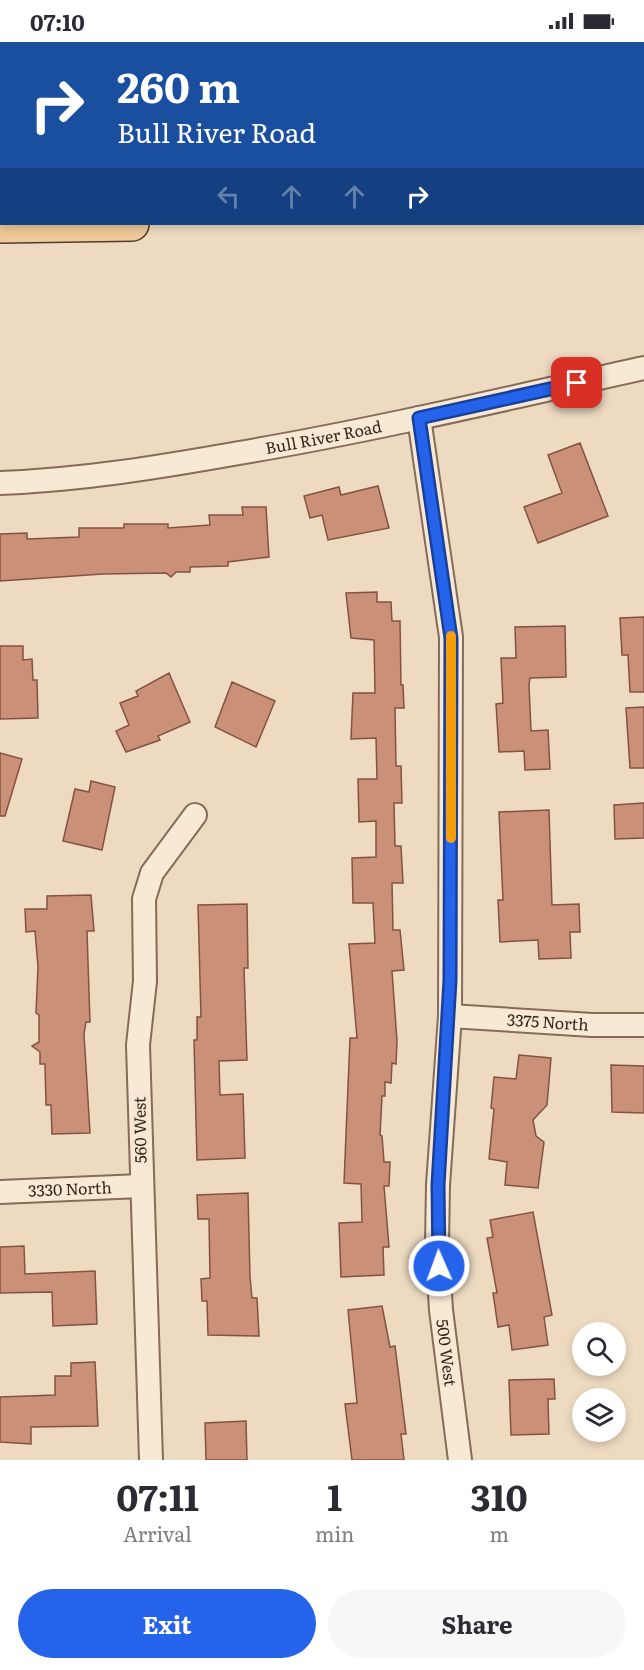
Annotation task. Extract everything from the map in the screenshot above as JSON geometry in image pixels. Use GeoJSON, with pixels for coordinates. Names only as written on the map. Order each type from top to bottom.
{"type":"FeatureCollection","features":[{"type":"Feature","properties":{"kind":"main road"},"geometry":{"type":"LineString","coordinates":[[0,226],[66,225]]}},
{"type":"Feature","properties":{"kind":"street","name":"Bull River Road"},"geometry":{"type":"LineString","coordinates":[[0,483],[73,479],[153,469],[323,439],[644,368]]}},
{"type":"Feature","properties":{"kind":"street","name":"500 West"},"geometry":{"type":"LineString","coordinates":[[419,418],[451,638],[450,1016],[438,1185],[437,1244],[441,1310],[460,1460]]}},
{"type":"Feature","properties":{"kind":"street","name":"560 West"},"geometry":{"type":"LineString","coordinates":[[151,1460],[138,1045],[145,981],[144,899],[152,873],[195,815]]}},
{"type":"Feature","properties":{"kind":"street","name":"3375 North"},"geometry":{"type":"LineString","coordinates":[[450,1016],[592,1025],[644,1025]]}},
{"type":"Feature","properties":{"kind":"street","name":"3330 North"},"geometry":{"type":"LineString","coordinates":[[0,1191],[141,1186]]}},
{"type":"Feature","properties":{"kind":"building"},"geometry":{"type":"Polygon","coordinates":[[[580,443],[608,516],[538,543],[524,507],[562,493],[548,455],[580,443]]]}},
{"type":"Feature","properties":{"kind":"building"},"geometry":{"type":"Polygon","coordinates":[[[378,486],[389,528],[328,540],[322,515],[310,518],[304,496],[339,487],[341,495],[378,486]]]}},
{"type":"Feature","properties":{"kind":"building"},"geometry":{"type":"Polygon","coordinates":[[[242,507],[266,507],[269,557],[228,562],[228,566],[190,567],[190,572],[176,572],[171,577],[166,573],[103,574],[0,581],[0,534],[27,533],[27,539],[79,537],[79,528],[124,528],[124,524],[168,524],[168,528],[210,525],[209,515],[243,515],[242,507]]]}},
{"type":"Feature","properties":{"kind":"building"},"geometry":{"type":"Polygon","coordinates":[[[377,592],[377,602],[391,602],[392,621],[400,621],[401,685],[403,685],[404,708],[395,708],[396,766],[401,766],[402,803],[394,803],[395,846],[401,846],[403,883],[392,883],[393,930],[400,930],[404,970],[392,971],[397,1041],[396,1064],[392,1063],[391,1083],[385,1082],[385,1096],[382,1096],[380,1135],[382,1136],[384,1162],[390,1162],[389,1186],[384,1186],[389,1247],[383,1247],[384,1275],[341,1277],[339,1223],[362,1222],[361,1184],[344,1183],[350,1038],[357,1038],[349,944],[375,943],[373,903],[353,903],[352,858],[376,857],[376,821],[359,822],[358,779],[377,779],[376,738],[351,739],[353,693],[375,693],[374,640],[351,638],[346,593],[377,592]]]}},
{"type":"Feature","properties":{"kind":"building"},"geometry":{"type":"Polygon","coordinates":[[[644,617],[644,692],[630,692],[628,655],[622,655],[620,618],[644,617]]]}},
{"type":"Feature","properties":{"kind":"building"},"geometry":{"type":"Polygon","coordinates":[[[565,626],[566,677],[530,678],[529,685],[531,731],[548,730],[550,769],[525,770],[524,751],[499,752],[496,704],[503,703],[501,658],[516,658],[515,627],[565,626]]]}},
{"type":"Feature","properties":{"kind":"building"},"geometry":{"type":"Polygon","coordinates":[[[0,646],[23,646],[23,660],[32,659],[33,680],[37,680],[38,718],[0,719],[0,646]]]}},
{"type":"Feature","properties":{"kind":"building"},"geometry":{"type":"Polygon","coordinates":[[[169,673],[190,722],[158,736],[160,740],[126,752],[116,731],[129,725],[120,703],[138,696],[136,691],[169,673]]]}},
{"type":"Feature","properties":{"kind":"building"},"geometry":{"type":"Polygon","coordinates":[[[232,682],[275,701],[256,747],[215,727],[232,682]]]}},
{"type":"Feature","properties":{"kind":"building"},"geometry":{"type":"Polygon","coordinates":[[[644,707],[644,768],[630,768],[626,708],[644,707]]]}},
{"type":"Feature","properties":{"kind":"building"},"geometry":{"type":"Polygon","coordinates":[[[0,753],[22,759],[5,816],[0,816],[0,753]]]}},
{"type":"Feature","properties":{"kind":"building"},"geometry":{"type":"Polygon","coordinates":[[[91,781],[115,787],[102,850],[63,841],[75,789],[89,792],[91,781]]]}},
{"type":"Feature","properties":{"kind":"building"},"geometry":{"type":"Polygon","coordinates":[[[644,803],[644,838],[615,839],[614,805],[644,803]]]}},
{"type":"Feature","properties":{"kind":"building"},"geometry":{"type":"Polygon","coordinates":[[[549,810],[552,905],[579,904],[580,932],[570,932],[571,958],[539,959],[538,940],[500,942],[498,900],[503,900],[499,812],[549,810]]]}},
{"type":"Feature","properties":{"kind":"building"},"geometry":{"type":"Polygon","coordinates":[[[91,895],[94,931],[87,931],[90,1022],[86,1022],[84,1034],[90,1133],[52,1134],[51,1105],[46,1105],[45,1064],[40,1064],[40,1052],[32,1046],[39,1042],[39,1015],[36,1013],[38,967],[35,931],[26,932],[25,909],[47,909],[47,896],[91,895]]]}},
{"type":"Feature","properties":{"kind":"building"},"geometry":{"type":"Polygon","coordinates":[[[247,904],[248,968],[244,968],[247,1060],[219,1061],[220,1095],[243,1094],[245,1158],[197,1160],[194,1040],[197,1040],[197,1017],[201,1017],[198,905],[247,904]]]}},
{"type":"Feature","properties":{"kind":"building"},"geometry":{"type":"Polygon","coordinates":[[[519,1055],[551,1058],[547,1105],[533,1120],[536,1136],[544,1142],[538,1188],[505,1185],[507,1162],[489,1159],[494,1109],[491,1108],[494,1077],[516,1079],[519,1055]]]}},
{"type":"Feature","properties":{"kind":"building"},"geometry":{"type":"Polygon","coordinates":[[[611,1065],[644,1066],[644,1113],[612,1112],[611,1065]]]}},
{"type":"Feature","properties":{"kind":"building"},"geometry":{"type":"Polygon","coordinates":[[[248,1193],[250,1277],[252,1298],[257,1298],[259,1336],[208,1335],[207,1301],[202,1301],[201,1279],[210,1278],[209,1219],[198,1219],[197,1195],[248,1193]]]}},
{"type":"Feature","properties":{"kind":"building"},"geometry":{"type":"Polygon","coordinates":[[[533,1212],[552,1315],[544,1317],[548,1345],[512,1350],[509,1325],[498,1327],[493,1293],[497,1293],[487,1238],[493,1237],[490,1220],[533,1212]]]}},
{"type":"Feature","properties":{"kind":"building"},"geometry":{"type":"Polygon","coordinates":[[[24,1246],[25,1274],[95,1271],[97,1324],[53,1326],[52,1292],[0,1293],[0,1247],[24,1246]]]}},
{"type":"Feature","properties":{"kind":"building"},"geometry":{"type":"Polygon","coordinates":[[[382,1306],[390,1347],[395,1346],[406,1434],[401,1434],[404,1460],[352,1460],[345,1404],[357,1403],[348,1310],[382,1306]]]}},
{"type":"Feature","properties":{"kind":"building"},"geometry":{"type":"Polygon","coordinates":[[[95,1362],[98,1426],[31,1427],[31,1444],[0,1442],[0,1397],[55,1395],[55,1376],[71,1376],[71,1363],[95,1362]]]}},
{"type":"Feature","properties":{"kind":"building"},"geometry":{"type":"Polygon","coordinates":[[[554,1379],[555,1399],[548,1399],[549,1434],[511,1435],[509,1380],[554,1379]]]}},
{"type":"Feature","properties":{"kind":"building"},"geometry":{"type":"Polygon","coordinates":[[[246,1421],[247,1460],[206,1460],[205,1423],[246,1421]]]}},
{"type":"Feature","properties":{"kind":"slow traffic"},"geometry":{"type":"LineString","coordinates":[[451,636],[451,838]]}},
{"type":"Feature","properties":{"kind":"route"},"geometry":{"type":"LineString","coordinates":[[439,1266],[438,1185],[450,1016],[451,638],[445,584],[419,418],[577,383]]}}]}
